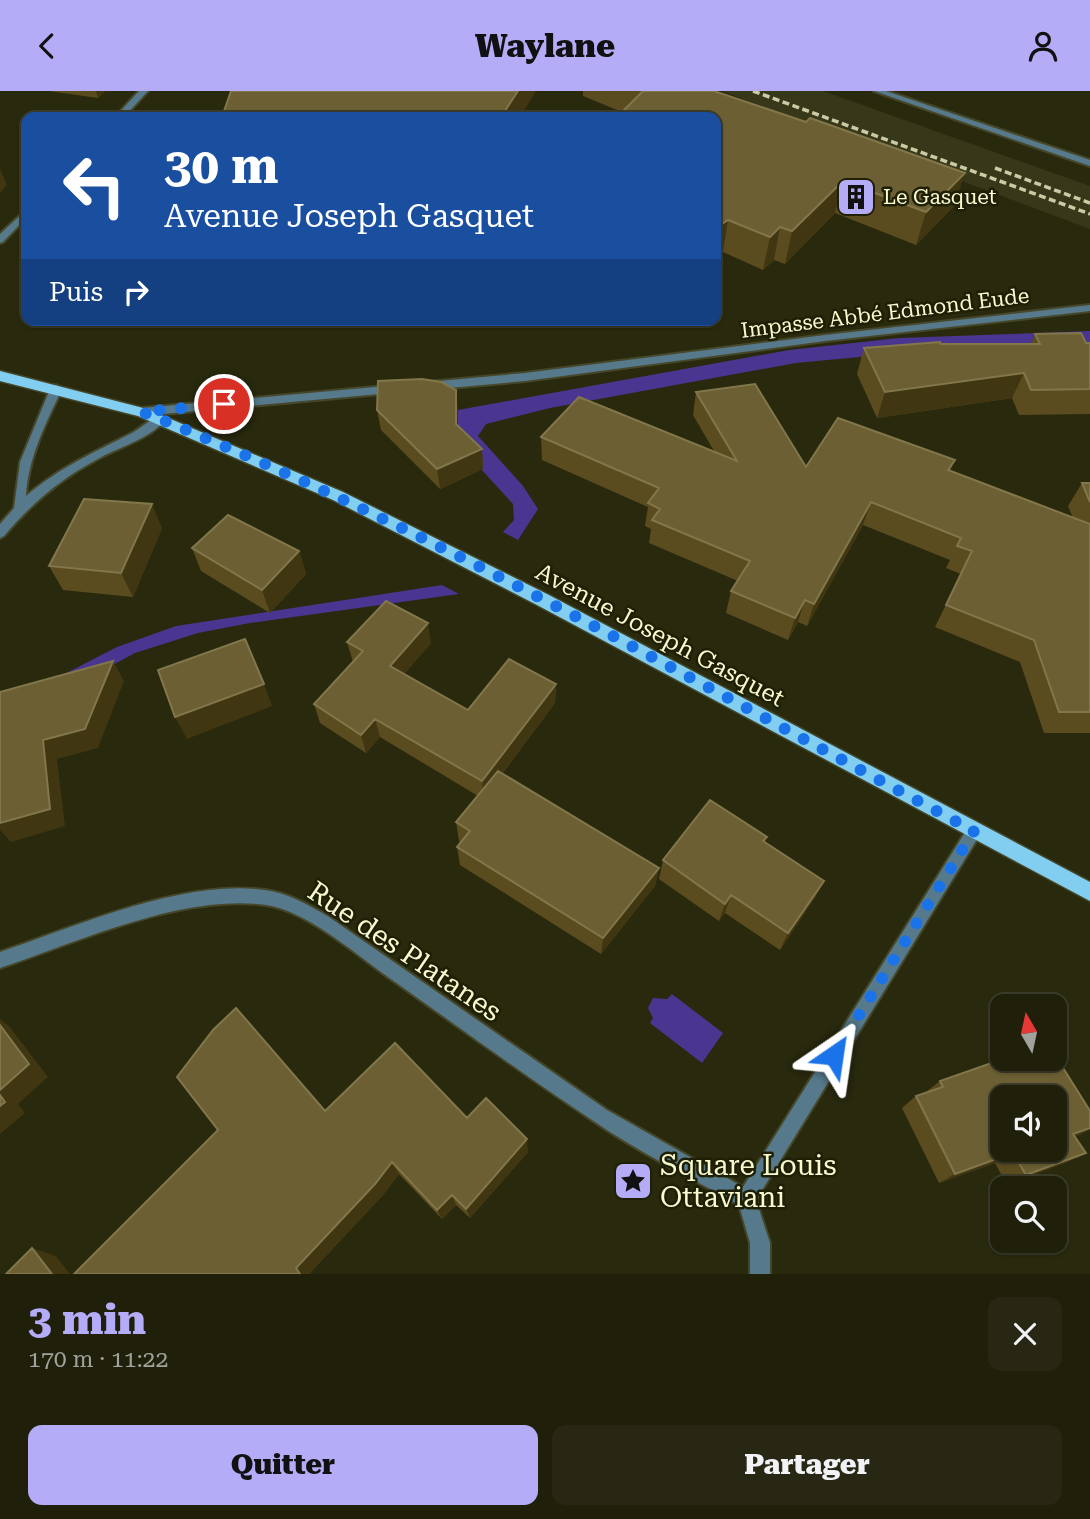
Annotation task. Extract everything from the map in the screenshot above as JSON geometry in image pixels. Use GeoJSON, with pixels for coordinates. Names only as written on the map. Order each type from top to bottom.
{"type":"FeatureCollection","features":[{"type":"Feature","properties":{"kind":"main road","name":"Avenue Joseph Gasquet"},"geometry":{"type":"LineString","coordinates":[[0,376],[142,412],[338,496],[519,588],[1090,892]]}},
{"type":"Feature","properties":{"kind":"street"},"geometry":{"type":"LineString","coordinates":[[124,112],[144,91]]}},
{"type":"Feature","properties":{"kind":"street"},"geometry":{"type":"LineString","coordinates":[[878,91],[1090,163]]}},
{"type":"Feature","properties":{"kind":"street"},"geometry":{"type":"LineString","coordinates":[[0,240],[21,218]]}},
{"type":"Feature","properties":{"kind":"street","name":"Impasse Abbé Edmond Eude"},"geometry":{"type":"LineString","coordinates":[[142,412],[525,377],[825,338],[1090,308]]}},
{"type":"Feature","properties":{"kind":"street"},"geometry":{"type":"LineString","coordinates":[[17,511],[20,482],[28,450],[55,389]]}},
{"type":"Feature","properties":{"kind":"street"},"geometry":{"type":"LineString","coordinates":[[0,533],[17,511],[80,463],[137,437],[160,419]]}},
{"type":"Feature","properties":{"kind":"street"},"geometry":{"type":"LineString","coordinates":[[0,512],[17,511]]}},
{"type":"Feature","properties":{"kind":"street"},"geometry":{"type":"LineString","coordinates":[[760,1274],[760,1243],[746,1199],[974,831]]}},
{"type":"Feature","properties":{"kind":"street","name":"Rue des Platanes"},"geometry":{"type":"LineString","coordinates":[[0,960],[162,908],[206,899],[265,897],[284,902],[307,912],[341,934],[601,1116],[680,1164],[746,1199]]}},
{"type":"Feature","properties":{"kind":"shaded area"},"geometry":{"type":"Polygon","coordinates":[[[722,91],[823,91],[1090,186],[1090,229],[722,91]]]}},
{"type":"Feature","properties":{"kind":"shaded area"},"geometry":{"type":"Polygon","coordinates":[[[1090,331],[1090,345],[944,349],[796,363],[550,408],[486,424],[478,436],[523,486],[538,509],[518,540],[503,532],[514,520],[513,504],[458,444],[458,410],[789,350],[899,338],[1090,331]]]}},
{"type":"Feature","properties":{"kind":"shaded area"},"geometry":{"type":"Polygon","coordinates":[[[442,585],[459,594],[250,623],[198,633],[135,653],[98,673],[47,683],[117,647],[176,626],[442,585]]]}},
{"type":"Feature","properties":{"kind":"shaded area"},"geometry":{"type":"Polygon","coordinates":[[[672,994],[723,1033],[702,1063],[650,1023],[653,1018],[648,1008],[653,998],[667,999],[672,994]]]}},
{"type":"Feature","properties":{"kind":"building"},"geometry":{"type":"Polygon","coordinates":[[[231,91],[518,91],[504,112],[224,112],[231,91]]]}},
{"type":"Feature","properties":{"kind":"building"},"geometry":{"type":"Polygon","coordinates":[[[643,91],[714,91],[806,122],[810,118],[965,173],[926,212],[843,181],[792,231],[780,227],[770,237],[728,220],[721,224],[721,112],[622,112],[643,91]]]}},
{"type":"Feature","properties":{"kind":"building"},"geometry":{"type":"Polygon","coordinates":[[[1081,333],[1086,343],[1090,343],[1090,389],[1031,390],[1024,373],[885,392],[864,348],[940,342],[1040,344],[1035,334],[1081,333]]]}},
{"type":"Feature","properties":{"kind":"building"},"geometry":{"type":"Polygon","coordinates":[[[422,379],[441,382],[456,390],[456,424],[482,449],[437,469],[377,410],[378,381],[422,379]]]}},
{"type":"Feature","properties":{"kind":"building"},"geometry":{"type":"Polygon","coordinates":[[[755,384],[806,467],[838,418],[955,460],[948,470],[1090,524],[1090,712],[1059,712],[1034,640],[946,605],[972,551],[957,546],[961,538],[871,502],[814,604],[805,600],[795,618],[731,591],[750,561],[652,520],[660,509],[648,503],[659,488],[541,437],[579,397],[737,461],[696,392],[755,384]]]}},
{"type":"Feature","properties":{"kind":"building"},"geometry":{"type":"Polygon","coordinates":[[[1082,483],[1090,483],[1090,502],[1082,483]]]}},
{"type":"Feature","properties":{"kind":"building"},"geometry":{"type":"Polygon","coordinates":[[[84,499],[152,504],[121,573],[49,566],[84,499]]]}},
{"type":"Feature","properties":{"kind":"building"},"geometry":{"type":"Polygon","coordinates":[[[228,515],[299,551],[262,590],[192,548],[228,515]]]}},
{"type":"Feature","properties":{"kind":"building"},"geometry":{"type":"Polygon","coordinates":[[[386,601],[428,623],[390,666],[468,710],[509,659],[556,684],[482,781],[375,719],[361,735],[314,704],[363,651],[347,642],[386,601]]]}},
{"type":"Feature","properties":{"kind":"building"},"geometry":{"type":"Polygon","coordinates":[[[245,639],[264,684],[175,717],[158,670],[245,639]]]}},
{"type":"Feature","properties":{"kind":"building"},"geometry":{"type":"Polygon","coordinates":[[[113,661],[85,729],[43,740],[50,809],[0,823],[0,692],[113,661]]]}},
{"type":"Feature","properties":{"kind":"building"},"geometry":{"type":"Polygon","coordinates":[[[498,771],[659,868],[603,938],[457,847],[470,831],[456,822],[498,771]]]}},
{"type":"Feature","properties":{"kind":"building"},"geometry":{"type":"Polygon","coordinates":[[[710,800],[767,837],[763,841],[824,881],[788,933],[731,895],[725,904],[663,860],[710,800]]]}},
{"type":"Feature","properties":{"kind":"building"},"geometry":{"type":"Polygon","coordinates":[[[236,1008],[325,1111],[395,1043],[467,1118],[486,1098],[527,1139],[466,1209],[452,1195],[437,1210],[392,1162],[375,1184],[296,1268],[300,1274],[74,1274],[218,1130],[177,1077],[213,1030],[236,1008]]]}},
{"type":"Feature","properties":{"kind":"building"},"geometry":{"type":"Polygon","coordinates":[[[0,1025],[29,1064],[0,1090],[0,1025]]]}},
{"type":"Feature","properties":{"kind":"building"},"geometry":{"type":"Polygon","coordinates":[[[990,1064],[990,1071],[1065,1071],[1090,1111],[1090,1128],[1073,1134],[1086,1153],[1067,1160],[1067,1085],[990,1085],[990,1161],[955,1174],[916,1096],[943,1087],[940,1081],[990,1064]]]}},
{"type":"Feature","properties":{"kind":"building"},"geometry":{"type":"Polygon","coordinates":[[[1018,1162],[1061,1162],[1026,1175],[1018,1162]]]}},
{"type":"Feature","properties":{"kind":"building"},"geometry":{"type":"Polygon","coordinates":[[[32,1248],[52,1274],[6,1274],[32,1248]]]}},
{"type":"Feature","properties":{"kind":"railway"},"geometry":{"type":"LineString","coordinates":[[753,91],[1090,214]]}},
{"type":"Feature","properties":{"kind":"railway"},"geometry":{"type":"LineString","coordinates":[[995,168],[1090,203]]}},
{"type":"Feature","properties":{"kind":"place","name":"Le Gasquet"},"geometry":{"type":"Point","coordinates":[856,197]}},
{"type":"Feature","properties":{"kind":"place","name":"Square Louis Ottaviani"},"geometry":{"type":"Point","coordinates":[633,1181]}},
{"type":"Feature","properties":{"kind":"route"},"geometry":{"type":"LineString","coordinates":[[224,404],[142,412],[338,496],[543,600],[974,831],[834,1055]]}}]}
